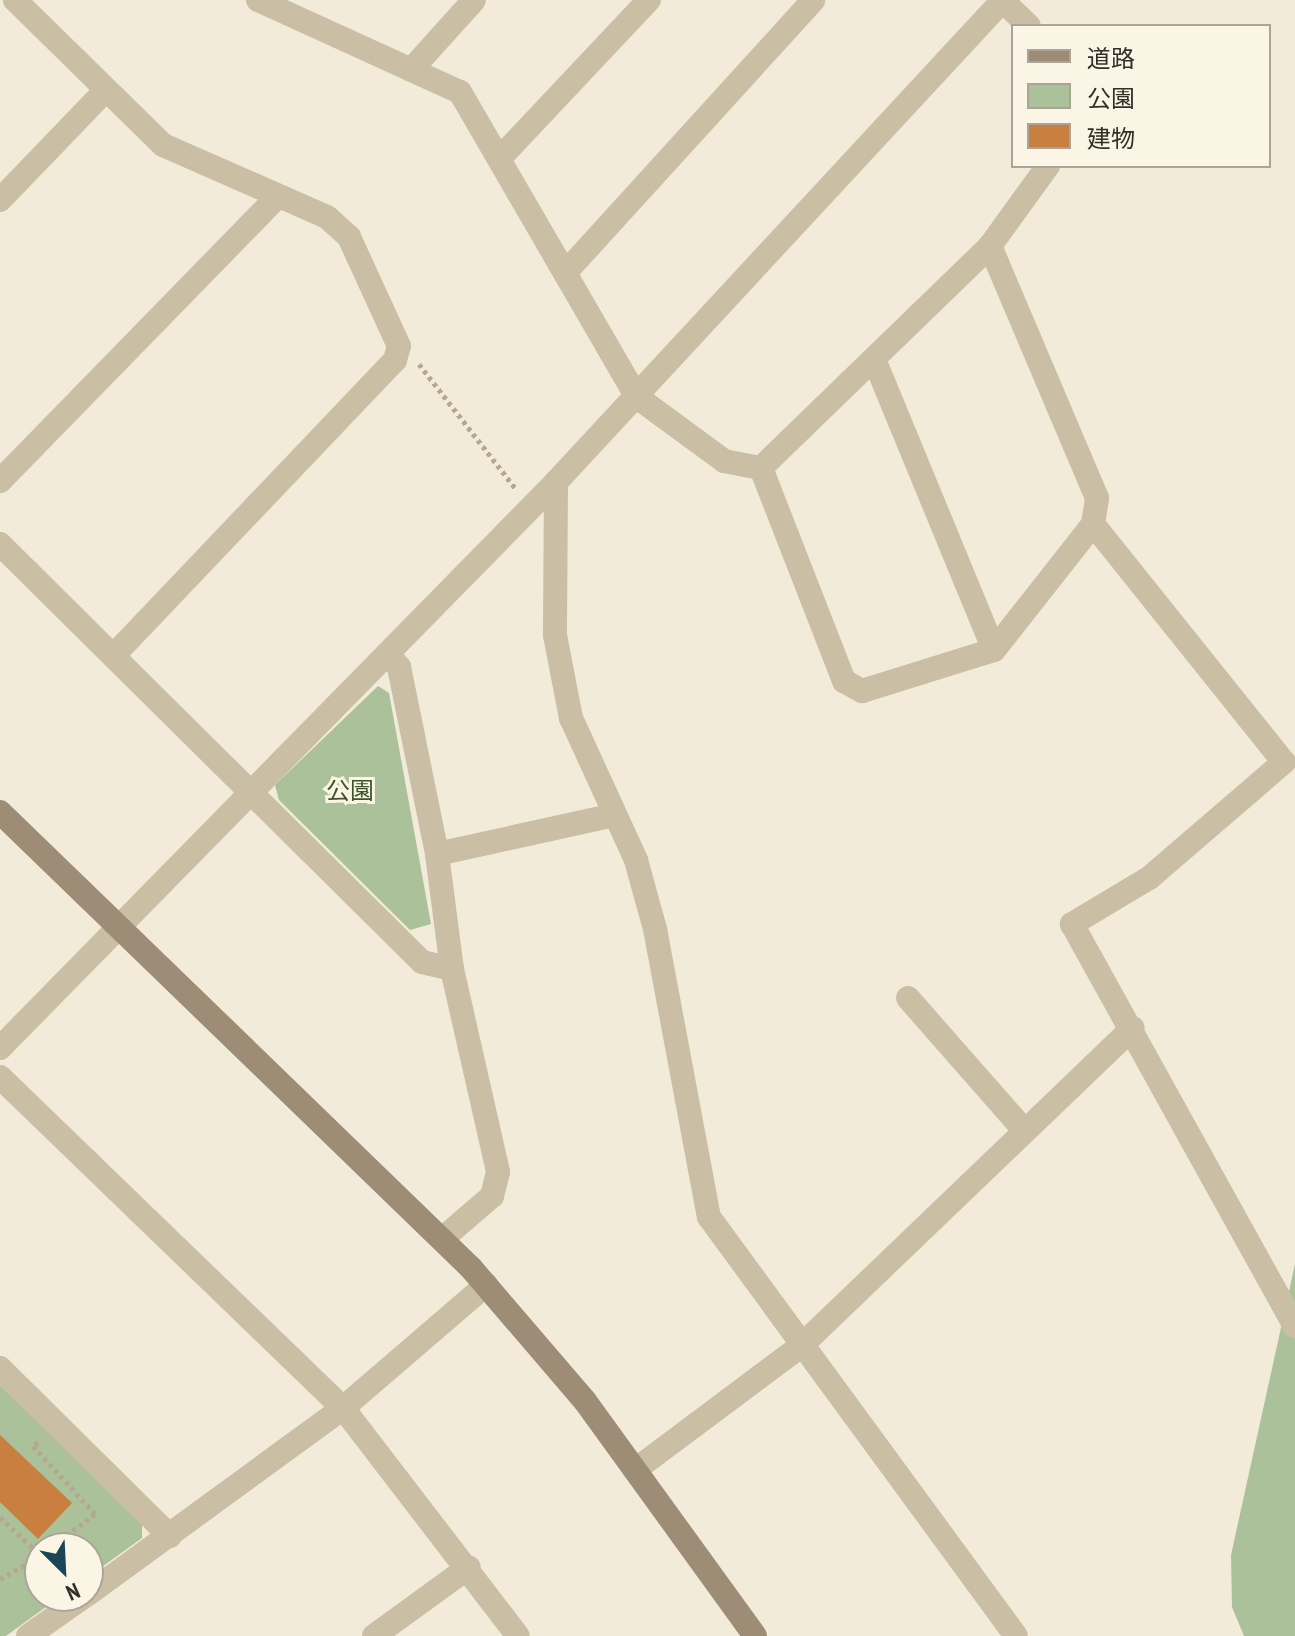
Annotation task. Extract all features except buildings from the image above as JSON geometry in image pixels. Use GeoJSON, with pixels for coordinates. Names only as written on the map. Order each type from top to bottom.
{"type":"FeatureCollection","features":[{"type":"Feature","properties":{"kind":"street"},"geometry":{"type":"LineString","coordinates":[[15,0],[163,145],[327,217],[349,237],[399,346],[395,360],[114,655]]}},
{"type":"Feature","properties":{"kind":"street"},"geometry":{"type":"LineString","coordinates":[[258,0],[291,7],[460,92],[637,397],[724,461],[761,468]]}},
{"type":"Feature","properties":{"kind":"street"},"geometry":{"type":"LineString","coordinates":[[411,70],[474,0]]}},
{"type":"Feature","properties":{"kind":"street"},"geometry":{"type":"LineString","coordinates":[[499,159],[649,0]]}},
{"type":"Feature","properties":{"kind":"street"},"geometry":{"type":"LineString","coordinates":[[565,273],[813,0]]}},
{"type":"Feature","properties":{"kind":"street"},"geometry":{"type":"LineString","coordinates":[[0,1048],[532,508],[1002,0],[1027,24]]}},
{"type":"Feature","properties":{"kind":"street"},"geometry":{"type":"LineString","coordinates":[[0,200],[105,91]]}},
{"type":"Feature","properties":{"kind":"street"},"geometry":{"type":"LineString","coordinates":[[761,468],[876,364],[990,246],[1047,168]]}},
{"type":"Feature","properties":{"kind":"street"},"geometry":{"type":"LineString","coordinates":[[0,481],[277,197]]}},
{"type":"Feature","properties":{"kind":"street"},"geometry":{"type":"LineString","coordinates":[[761,468],[853,688],[994,650],[1093,524],[1097,498],[990,246]]}},
{"type":"Feature","properties":{"kind":"street"},"geometry":{"type":"LineString","coordinates":[[876,364],[994,650]]}},
{"type":"Feature","properties":{"kind":"street"},"geometry":{"type":"LineString","coordinates":[[556,482],[561,684],[610,816],[636,860],[655,929],[709,1217],[802,1345],[912,1485],[1016,1636]]}},
{"type":"Feature","properties":{"kind":"street"},"geometry":{"type":"LineString","coordinates":[[1093,524],[1290,768],[1149,878],[1072,924],[1133,1028],[1295,1326]]}},
{"type":"Feature","properties":{"kind":"street"},"geometry":{"type":"LineString","coordinates":[[0,544],[114,655],[247,795],[422,962],[452,969]]}},
{"type":"Feature","properties":{"kind":"street"},"geometry":{"type":"LineString","coordinates":[[387,654],[399,667],[437,854],[452,969],[498,1182],[442,1239]]}},
{"type":"Feature","properties":{"kind":"street"},"geometry":{"type":"LineString","coordinates":[[0,812],[486,1285],[635,1470],[755,1636]]}},
{"type":"Feature","properties":{"kind":"street"},"geometry":{"type":"LineString","coordinates":[[437,854],[610,816]]}},
{"type":"Feature","properties":{"kind":"street"},"geometry":{"type":"LineString","coordinates":[[908,998],[1025,1131]]}},
{"type":"Feature","properties":{"kind":"street"},"geometry":{"type":"LineString","coordinates":[[635,1470],[802,1345],[1133,1028]]}},
{"type":"Feature","properties":{"kind":"street"},"geometry":{"type":"LineString","coordinates":[[0,1077],[343,1408],[469,1567],[518,1636]]}},
{"type":"Feature","properties":{"kind":"street"},"geometry":{"type":"LineString","coordinates":[[104,1582],[343,1408],[486,1285]]}},
{"type":"Feature","properties":{"kind":"street"},"geometry":{"type":"LineString","coordinates":[[0,1368],[170,1536]]}},
{"type":"Feature","properties":{"kind":"street"},"geometry":{"type":"LineString","coordinates":[[374,1636],[469,1567]]}},
{"type":"Feature","properties":{"kind":"street"},"geometry":{"type":"LineString","coordinates":[[28,1636],[62,1612]]}},
{"type":"Feature","properties":{"kind":"path"},"geometry":{"type":"LineString","coordinates":[[399,346],[532,508]]}},
{"type":"Feature","properties":{"kind":"path"},"geometry":{"type":"LineString","coordinates":[[60,1458],[38,1441],[33,1446],[95,1514],[71,1532]]}},
{"type":"Feature","properties":{"kind":"path"},"geometry":{"type":"LineString","coordinates":[[0,1517],[24,1540]]}},
{"type":"Feature","properties":{"kind":"path"},"geometry":{"type":"LineString","coordinates":[[0,1579],[24,1565]]}},
{"type":"Feature","properties":{"kind":"green space","name":"公園"},"geometry":{"type":"Polygon","coordinates":[[[378,686],[389,693],[431,924],[410,930],[279,800],[275,785],[378,686]]]}},
{"type":"Feature","properties":{"kind":"green space"},"geometry":{"type":"Polygon","coordinates":[[[1295,1264],[1295,1636],[1244,1636],[1232,1607],[1231,1555],[1295,1264]]]}},
{"type":"Feature","properties":{"kind":"green space"},"geometry":{"type":"Polygon","coordinates":[[[0,1385],[142,1523],[142,1538],[104,1565],[104,1532],[24,1532],[24,1612],[39,1612],[6,1636],[0,1636],[0,1385]]]}}]}
